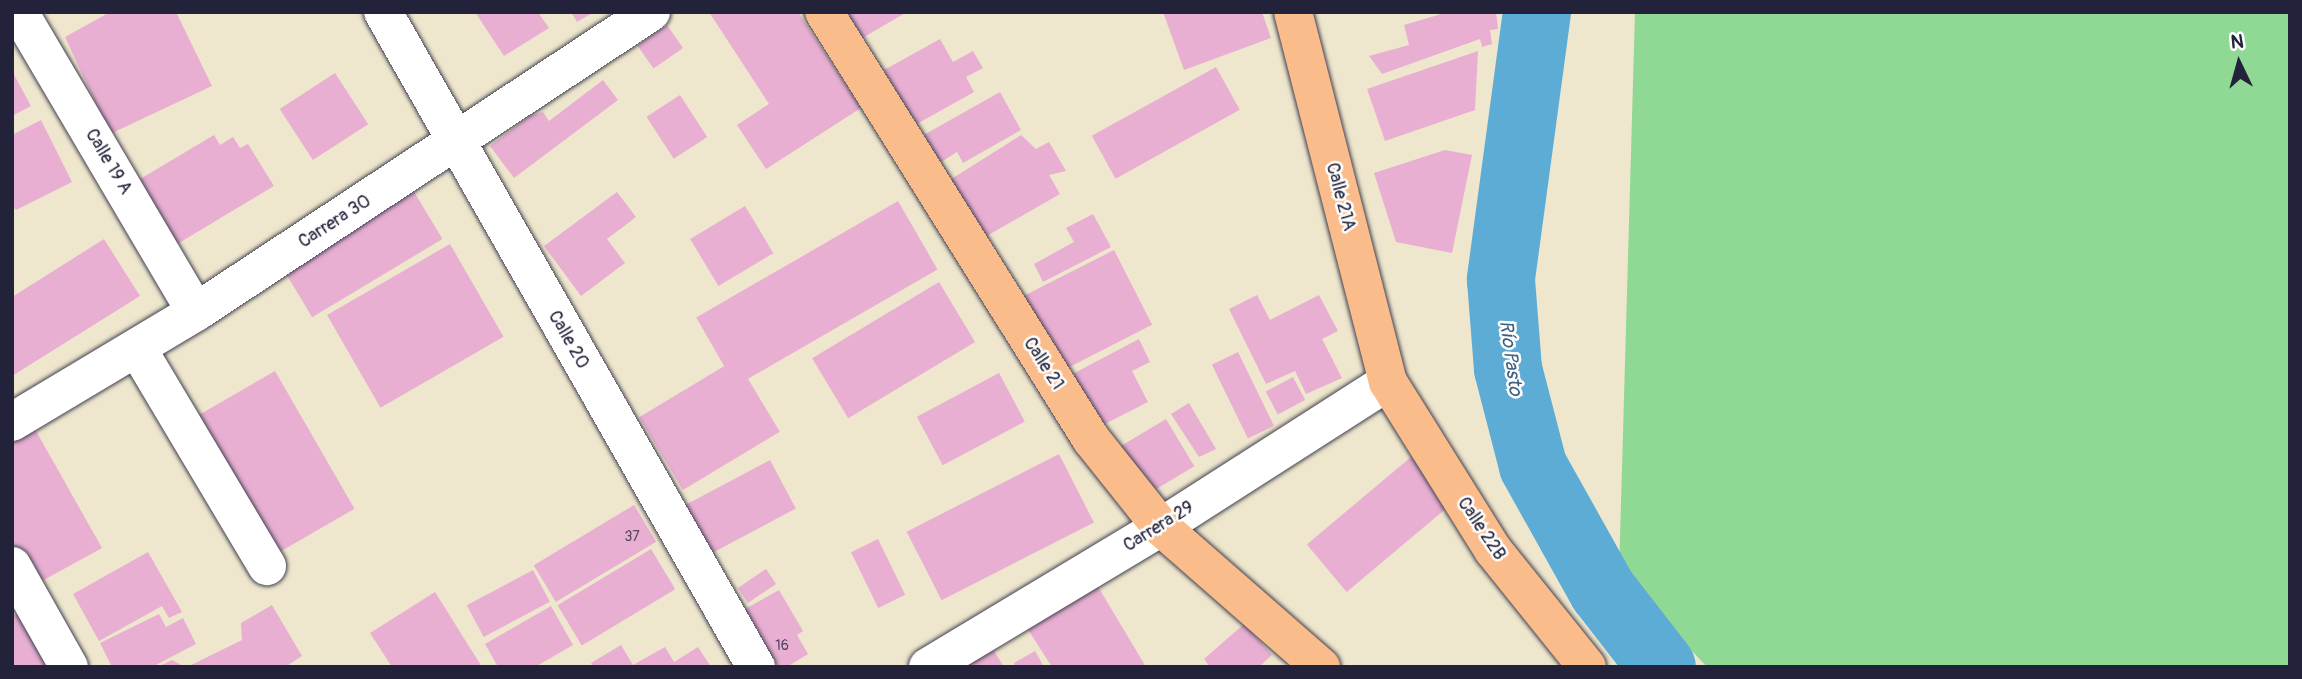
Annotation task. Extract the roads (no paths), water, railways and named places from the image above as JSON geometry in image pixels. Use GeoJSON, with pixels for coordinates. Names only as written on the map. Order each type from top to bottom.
{"type":"FeatureCollection","features":[{"type":"Feature","properties":{"kind":"main road","name":"Calle 21"},"geometry":{"type":"LineString","coordinates":[[824,12],[1091,439],[1161,527],[1321,667]]}},
{"type":"Feature","properties":{"kind":"main road","name":"Calle 21A"},"geometry":{"type":"LineString","coordinates":[[1293,12],[1388,382]]}},
{"type":"Feature","properties":{"kind":"main road","name":"Calle 22B"},"geometry":{"type":"LineString","coordinates":[[1388,382],[1493,550],[1587,667]]}},
{"type":"Feature","properties":{"kind":"street","name":"Calle 19 A"},"geometry":{"type":"LineString","coordinates":[[19,12],[196,312]]}},
{"type":"Feature","properties":{"kind":"street","name":"Calle 20"},"geometry":{"type":"LineString","coordinates":[[383,12],[756,667]]}},
{"type":"Feature","properties":{"kind":"street","name":"Carrera 30"},"geometry":{"type":"LineString","coordinates":[[12,422],[196,312],[456,144],[651,12]]}},
{"type":"Feature","properties":{"kind":"street"},"geometry":{"type":"LineString","coordinates":[[137,348],[267,566]]}},
{"type":"Feature","properties":{"kind":"street","name":"Carrera 29"},"geometry":{"type":"LineString","coordinates":[[928,667],[1161,527],[1388,382]]}},
{"type":"Feature","properties":{"kind":"street"},"geometry":{"type":"LineString","coordinates":[[12,566],[69,667]]}},
{"type":"Feature","properties":{"kind":"waterway","name":"Río Pasto"},"geometry":{"type":"LineString","coordinates":[[1537,12],[1501,280],[1508,369],[1533,466],[1603,591],[1662,667]]}}]}
